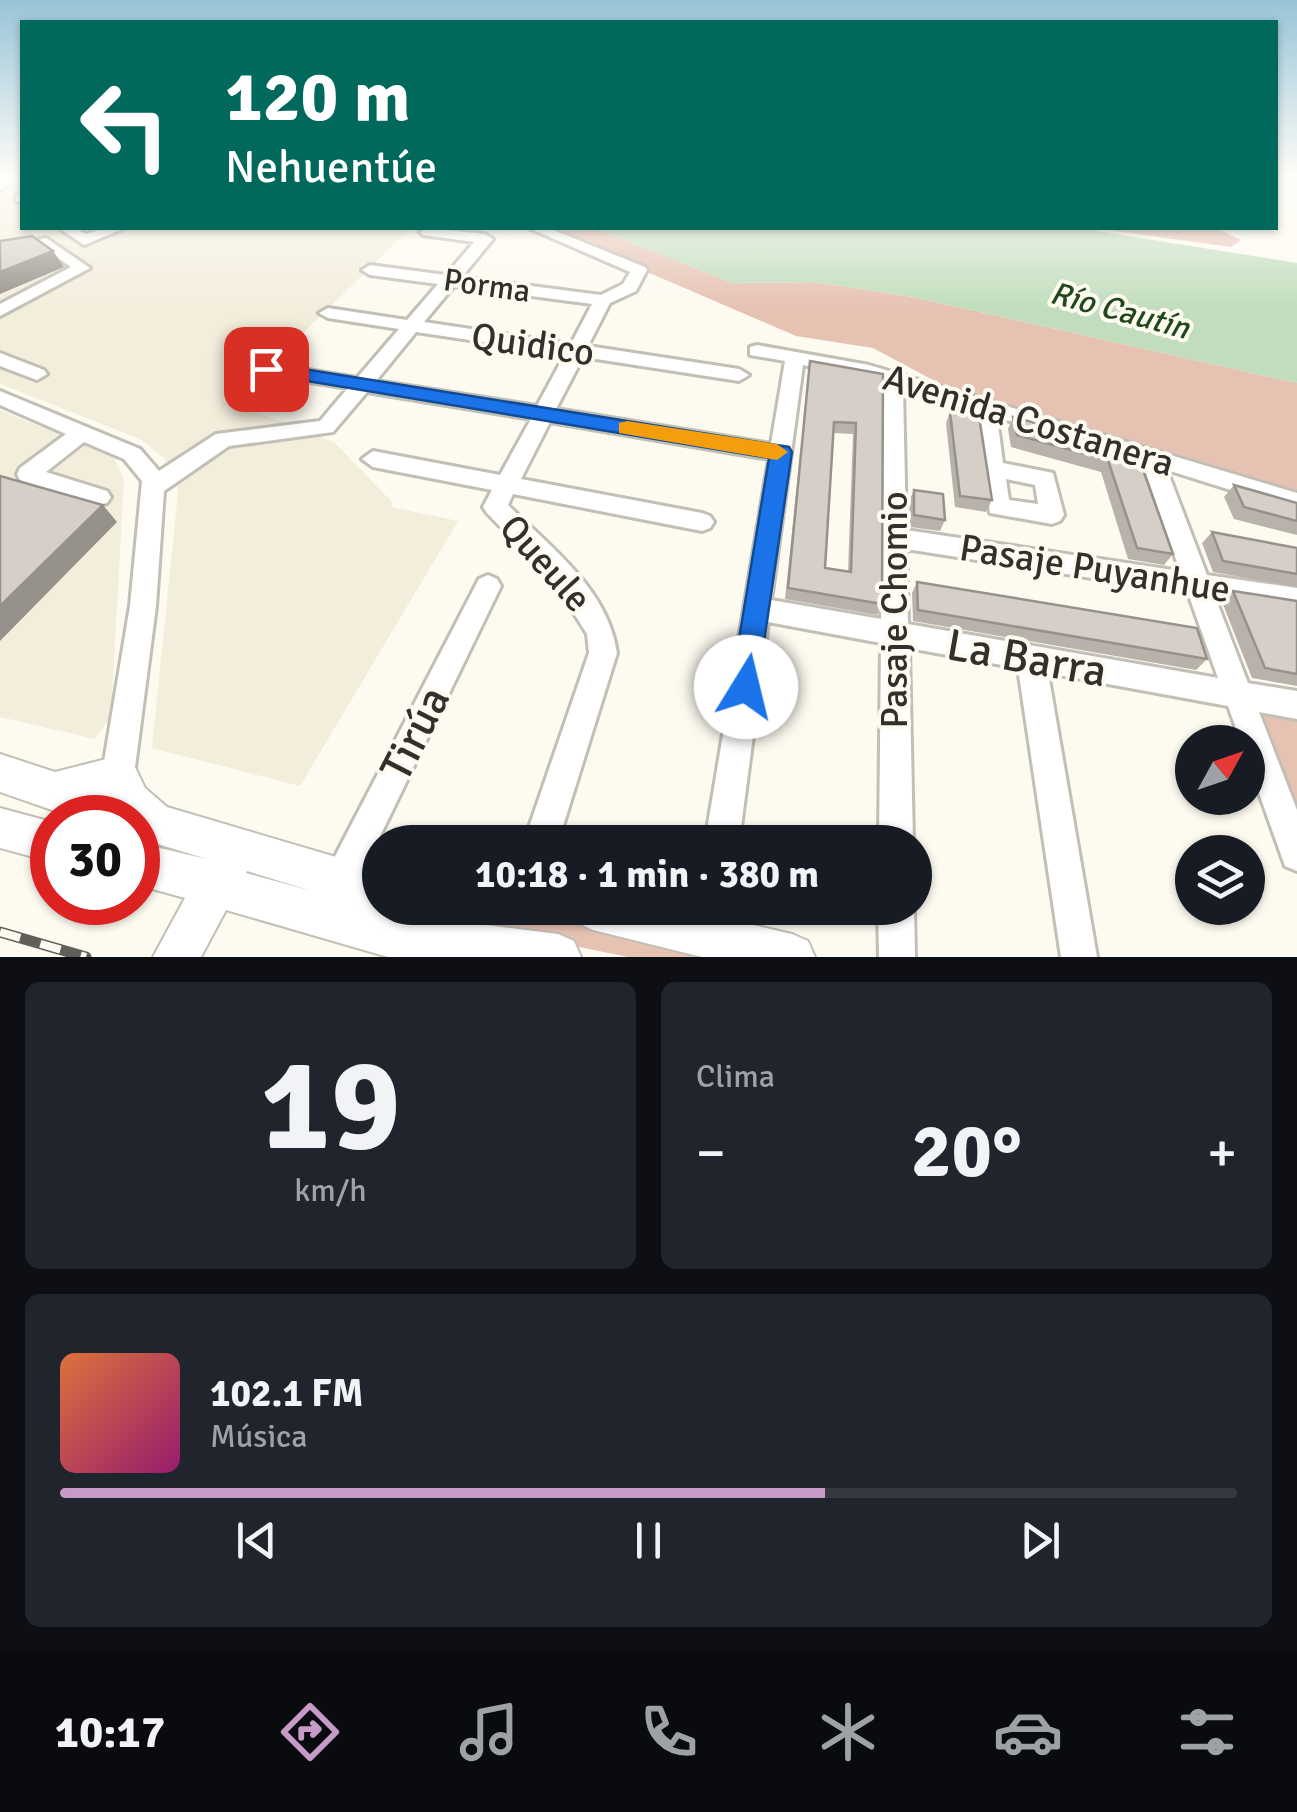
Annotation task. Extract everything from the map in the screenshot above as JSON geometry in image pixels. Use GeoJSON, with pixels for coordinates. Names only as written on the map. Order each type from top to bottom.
{"type":"FeatureCollection","features":[{"type":"Feature","properties":{"kind":"main road"},"geometry":{"type":"LineString","coordinates":[[0,773],[77,795]]}},
{"type":"Feature","properties":{"kind":"main road"},"geometry":{"type":"LineString","coordinates":[[0,828],[30,836]]}},
{"type":"Feature","properties":{"kind":"main road"},"geometry":{"type":"LineString","coordinates":[[160,829],[227,866],[389,935],[558,957]]}},
{"type":"Feature","properties":{"kind":"main road"},"geometry":{"type":"LineString","coordinates":[[160,864],[227,866],[360,886]]}},
{"type":"Feature","properties":{"kind":"main road"},"geometry":{"type":"LineString","coordinates":[[176,957],[227,866]]}},
{"type":"Feature","properties":{"kind":"main road"},"geometry":{"type":"LineString","coordinates":[[672,925],[792,957]]}},
{"type":"Feature","properties":{"kind":"street"},"geometry":{"type":"LineString","coordinates":[[69,230],[84,240],[112,230]]}},
{"type":"Feature","properties":{"kind":"street"},"geometry":{"type":"LineString","coordinates":[[541,230],[639,270],[630,287],[603,300]]}},
{"type":"Feature","properties":{"kind":"street"},"geometry":{"type":"LineString","coordinates":[[154,486],[224,439],[326,427],[485,240],[428,232]]}},
{"type":"Feature","properties":{"kind":"street"},"geometry":{"type":"LineString","coordinates":[[0,253],[46,243],[82,268],[0,311]]}},
{"type":"Feature","properties":{"kind":"street","name":"Porma"},"geometry":{"type":"LineString","coordinates":[[370,270],[603,300]]}},
{"type":"Feature","properties":{"kind":"street","name":"Queule"},"geometry":{"type":"LineString","coordinates":[[547,825],[603,653],[602,634],[591,608],[494,507],[603,300]]}},
{"type":"Feature","properties":{"kind":"street","name":"Quidico"},"geometry":{"type":"LineString","coordinates":[[328,314],[738,375]]}},
{"type":"Feature","properties":{"kind":"street","name":"Avenida Costanera"},"geometry":{"type":"LineString","coordinates":[[757,352],[893,378],[1297,502]]}},
{"type":"Feature","properties":{"kind":"street"},"geometry":{"type":"LineString","coordinates":[[725,825],[795,357]]}},
{"type":"Feature","properties":{"kind":"street"},"geometry":{"type":"LineString","coordinates":[[0,359],[37,374]]}},
{"type":"Feature","properties":{"kind":"street"},"geometry":{"type":"LineString","coordinates":[[266,369],[781,452]]}},
{"type":"Feature","properties":{"kind":"street","name":"Pasaje Chomio"},"geometry":{"type":"LineString","coordinates":[[893,378],[896,825]]}},
{"type":"Feature","properties":{"kind":"street"},"geometry":{"type":"LineString","coordinates":[[0,397],[140,460],[154,486],[143,606],[99,795]]}},
{"type":"Feature","properties":{"kind":"street"},"geometry":{"type":"LineString","coordinates":[[985,406],[993,470]]}},
{"type":"Feature","properties":{"kind":"street"},"geometry":{"type":"LineString","coordinates":[[82,432],[28,474],[99,496]]}},
{"type":"Feature","properties":{"kind":"street"},"geometry":{"type":"LineString","coordinates":[[1150,455],[1297,854]]}},
{"type":"Feature","properties":{"kind":"street"},"geometry":{"type":"LineString","coordinates":[[373,459],[702,522]]}},
{"type":"Feature","properties":{"kind":"street","name":"Pasaje Puyanhue"},"geometry":{"type":"LineString","coordinates":[[894,538],[1297,599]]}},
{"type":"Feature","properties":{"kind":"street","name":"Tirúa"},"geometry":{"type":"LineString","coordinates":[[360,886],[488,586]]}},
{"type":"Feature","properties":{"kind":"street","name":"La Barra"},"geometry":{"type":"LineString","coordinates":[[757,609],[1297,705]]}},
{"type":"Feature","properties":{"kind":"street"},"geometry":{"type":"LineString","coordinates":[[1031,658],[1079,957]]}},
{"type":"Feature","properties":{"kind":"street"},"geometry":{"type":"LineString","coordinates":[[896,925],[897,957]]}},
{"type":"Feature","properties":{"kind":"shaded area"},"geometry":{"type":"Polygon","coordinates":[[[0,220],[20,220],[20,230],[409,230],[232,402],[334,442],[392,502],[391,507],[458,521],[300,786],[152,748],[178,492],[176,479],[163,457],[140,439],[0,384],[0,220]]]}},
{"type":"Feature","properties":{"kind":"shaded area"},"geometry":{"type":"Polygon","coordinates":[[[550,230],[600,230],[732,283],[815,282],[913,297],[1297,383],[1297,495],[948,388],[873,348],[796,336],[550,230]]]}},
{"type":"Feature","properties":{"kind":"shaded area"},"geometry":{"type":"Polygon","coordinates":[[[1108,230],[1220,230],[1241,240],[1231,247],[1108,230]]]}},
{"type":"Feature","properties":{"kind":"shaded area"},"geometry":{"type":"Polygon","coordinates":[[[0,410],[114,458],[124,480],[111,716],[95,739],[0,717],[0,410]]]}},
{"type":"Feature","properties":{"kind":"shaded area"},"geometry":{"type":"Polygon","coordinates":[[[1252,706],[1297,712],[1297,822],[1265,740],[1265,725],[1259,725],[1252,706]]]}},
{"type":"Feature","properties":{"kind":"shaded area"},"geometry":{"type":"Polygon","coordinates":[[[471,925],[600,925],[691,951],[692,957],[628,957],[471,925]]]}},
{"type":"Feature","properties":{"kind":"water","name":"Río Cautín"},"geometry":{"type":"Polygon","coordinates":[[[600,230],[1091,230],[1297,263],[1297,383],[913,297],[815,282],[732,283],[600,230]]]}},
{"type":"Feature","properties":{"kind":"building"},"geometry":{"type":"Polygon","coordinates":[[[32,236],[53,251],[0,272],[0,241],[32,236]]]}},
{"type":"Feature","properties":{"kind":"building"},"geometry":{"type":"Polygon","coordinates":[[[810,361],[883,374],[882,604],[788,588],[810,361]],[[834,422],[825,568],[851,572],[856,423],[834,422]]]}},
{"type":"Feature","properties":{"kind":"building"},"geometry":{"type":"Polygon","coordinates":[[[950,412],[979,416],[992,500],[960,496],[950,412]]]}},
{"type":"Feature","properties":{"kind":"building"},"geometry":{"type":"Polygon","coordinates":[[[1013,417],[1136,450],[1173,554],[1137,548],[1108,460],[1017,435],[1013,417]]]}},
{"type":"Feature","properties":{"kind":"building"},"geometry":{"type":"Polygon","coordinates":[[[0,476],[103,505],[0,606],[0,476]]]}},
{"type":"Feature","properties":{"kind":"building"},"geometry":{"type":"Polygon","coordinates":[[[1234,485],[1297,503],[1297,521],[1244,507],[1234,485]]]}},
{"type":"Feature","properties":{"kind":"building"},"geometry":{"type":"Polygon","coordinates":[[[914,490],[943,494],[945,520],[914,515],[914,490]]]}},
{"type":"Feature","properties":{"kind":"building"},"geometry":{"type":"Polygon","coordinates":[[[1212,532],[1297,548],[1297,574],[1223,561],[1212,532]]]}},
{"type":"Feature","properties":{"kind":"building"},"geometry":{"type":"Polygon","coordinates":[[[917,582],[1197,628],[1207,659],[918,610],[917,582]]]}},
{"type":"Feature","properties":{"kind":"building"},"geometry":{"type":"Polygon","coordinates":[[[1233,591],[1297,601],[1297,674],[1265,668],[1233,591]]]}},
{"type":"Feature","properties":{"kind":"railway"},"geometry":{"type":"LineString","coordinates":[[0,932],[86,957]]}},
{"type":"Feature","properties":{"kind":"slow traffic"},"geometry":{"type":"LineString","coordinates":[[627,428],[777,452]]}},
{"type":"Feature","properties":{"kind":"route"},"geometry":{"type":"LineString","coordinates":[[266,369],[781,452],[746,687]]}}]}
